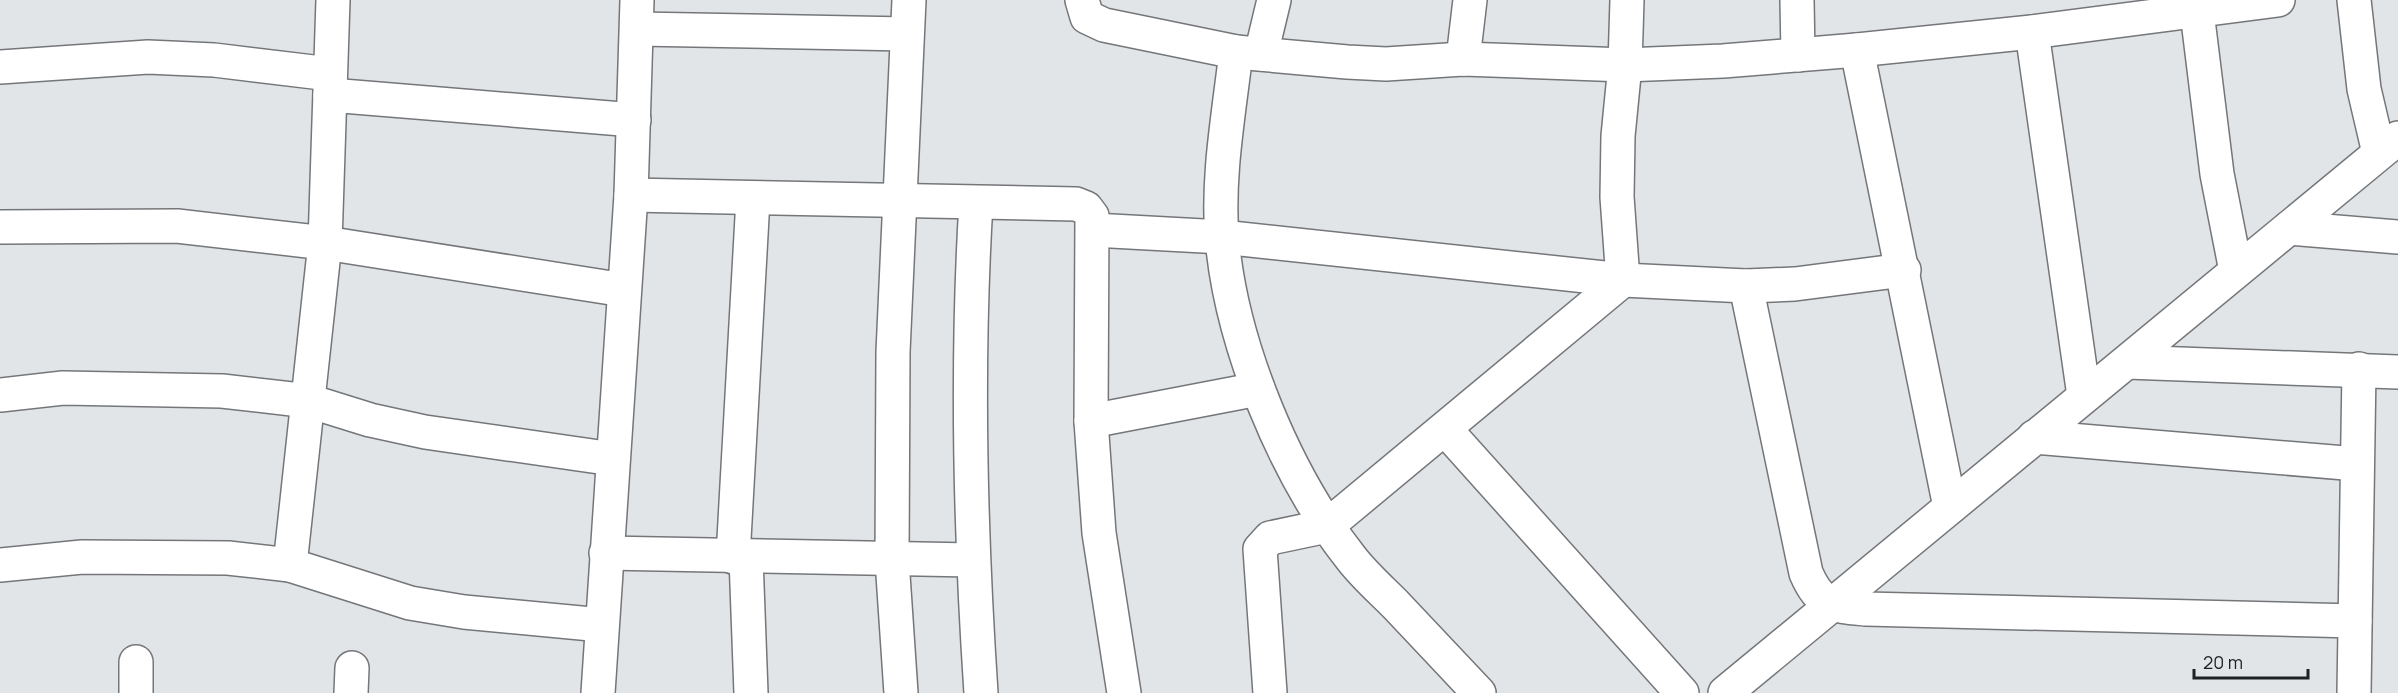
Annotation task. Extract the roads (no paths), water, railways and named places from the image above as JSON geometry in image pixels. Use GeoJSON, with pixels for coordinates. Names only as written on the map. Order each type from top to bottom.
{"type":"FeatureCollection","features":[{"type":"Feature","properties":{"kind":"street"},"geometry":{"type":"LineString","coordinates":[[290,565],[325,243],[333,0]]}},
{"type":"Feature","properties":{"kind":"street"},"geometry":{"type":"LineString","coordinates":[[901,693],[892,560],[893,352],[909,0]]}},
{"type":"Feature","properties":{"kind":"street"},"geometry":{"type":"LineString","coordinates":[[1082,0],[1087,17],[1104,25],[1249,53],[1386,64],[1463,59],[1625,65],[1857,50],[2032,32],[2165,8],[2197,12],[2278,0]]}},
{"type":"Feature","properties":{"kind":"street"},"geometry":{"type":"LineString","coordinates":[[1274,0],[1249,53],[1224,150],[1222,237],[1233,303],[1258,389],[1297,474],[1327,526],[1353,560],[1479,693]]}},
{"type":"Feature","properties":{"kind":"street"},"geometry":{"type":"LineString","coordinates":[[1463,59],[1470,0]]}},
{"type":"Feature","properties":{"kind":"street"},"geometry":{"type":"LineString","coordinates":[[1623,280],[1617,197],[1627,0]]}},
{"type":"Feature","properties":{"kind":"street"},"geometry":{"type":"LineString","coordinates":[[1797,0],[1798,55]]}},
{"type":"Feature","properties":{"kind":"street"},"geometry":{"type":"LineString","coordinates":[[1725,693],[2389,146],[2364,89],[2354,0]]}},
{"type":"Feature","properties":{"kind":"street"},"geometry":{"type":"LineString","coordinates":[[2197,12],[2216,163],[2236,272]]}},
{"type":"Feature","properties":{"kind":"street"},"geometry":{"type":"LineString","coordinates":[[598,693],[631,195],[637,14],[907,34]]}},
{"type":"Feature","properties":{"kind":"street"},"geometry":{"type":"LineString","coordinates":[[2032,32],[2084,396]]}},
{"type":"Feature","properties":{"kind":"street"},"geometry":{"type":"LineString","coordinates":[[1857,50],[1904,270],[1950,507]]}},
{"type":"Feature","properties":{"kind":"street"},"geometry":{"type":"LineString","coordinates":[[0,67],[148,57],[214,60],[330,85],[634,120]]}},
{"type":"Feature","properties":{"kind":"street"},"geometry":{"type":"LineString","coordinates":[[631,195],[900,203],[1076,204],[1086,208],[1092,216],[1093,230],[1091,421],[1099,533],[1124,693]]}},
{"type":"Feature","properties":{"kind":"street"},"geometry":{"type":"LineString","coordinates":[[751,693],[740,557],[753,199]]}},
{"type":"Feature","properties":{"kind":"street"},"geometry":{"type":"LineString","coordinates":[[976,203],[969,312],[972,560],[981,693]]}},
{"type":"Feature","properties":{"kind":"street"},"geometry":{"type":"LineString","coordinates":[[0,227],[177,226],[325,243],[624,290]]}},
{"type":"Feature","properties":{"kind":"street"},"geometry":{"type":"LineString","coordinates":[[2289,228],[2398,237]]}},
{"type":"Feature","properties":{"kind":"street"},"geometry":{"type":"LineString","coordinates":[[1093,230],[1222,237],[1623,280],[1746,286],[1836,280],[1904,270]]}},
{"type":"Feature","properties":{"kind":"street"},"geometry":{"type":"LineString","coordinates":[[1270,693],[1260,549],[1270,538],[1327,526],[1623,280]]}},
{"type":"Feature","properties":{"kind":"street"},"geometry":{"type":"LineString","coordinates":[[1746,286],[1806,573],[1812,587],[1831,606],[1866,609],[2355,621]]}},
{"type":"Feature","properties":{"kind":"street"},"geometry":{"type":"LineString","coordinates":[[2127,362],[2398,372]]}},
{"type":"Feature","properties":{"kind":"street"},"geometry":{"type":"LineString","coordinates":[[2354,693],[2359,369]]}},
{"type":"Feature","properties":{"kind":"street"},"geometry":{"type":"LineString","coordinates":[[0,395],[63,388],[222,391],[309,401],[370,420],[425,432],[614,459]]}},
{"type":"Feature","properties":{"kind":"street"},"geometry":{"type":"LineString","coordinates":[[1091,421],[1258,389]]}},
{"type":"Feature","properties":{"kind":"street"},"geometry":{"type":"LineString","coordinates":[[1445,429],[1682,693]]}},
{"type":"Feature","properties":{"kind":"street"},"geometry":{"type":"LineString","coordinates":[[2034,437],[2357,464]]}},
{"type":"Feature","properties":{"kind":"street"},"geometry":{"type":"LineString","coordinates":[[606,553],[972,560]]}},
{"type":"Feature","properties":{"kind":"street"},"geometry":{"type":"LineString","coordinates":[[0,565],[82,557],[228,558],[290,565],[410,603],[464,612],[602,625]]}}]}
